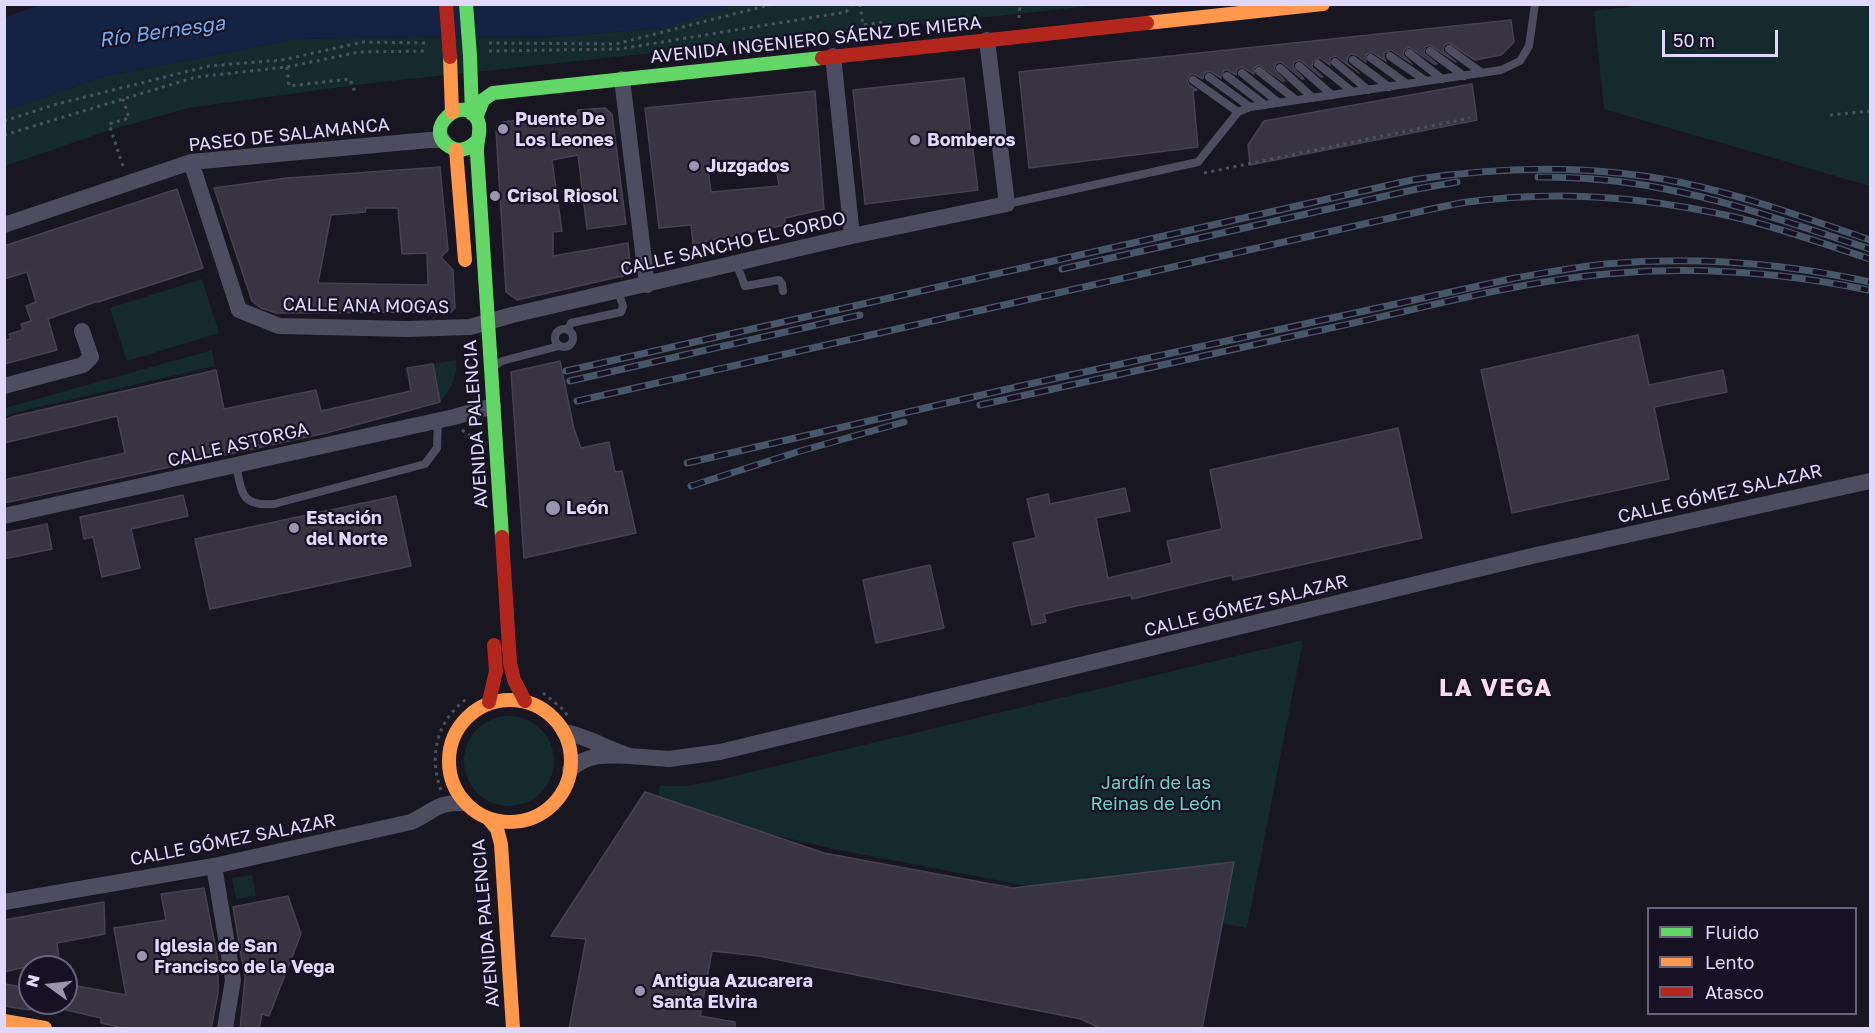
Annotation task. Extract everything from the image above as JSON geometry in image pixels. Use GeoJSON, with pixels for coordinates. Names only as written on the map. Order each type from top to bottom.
{"type":"FeatureCollection","features":[{"type":"Feature","properties":{"kind":"main road"},"geometry":{"type":"LineString","coordinates":[[446,4],[452,112]]}},
{"type":"Feature","properties":{"kind":"main road","name":"AVENIDA PALENCIA"},"geometry":{"type":"LineString","coordinates":[[466,4],[474,116],[481,129],[477,141],[490,368],[482,409],[510,663],[514,680],[525,701]]}},
{"type":"Feature","properties":{"kind":"main road","name":"AVENIDA INGENIERO SÁENZ DE MIERA"},"geometry":{"type":"LineString","coordinates":[[493,93],[1323,4]]}},
{"type":"Feature","properties":{"kind":"main road"},"geometry":{"type":"LineString","coordinates":[[466,277],[449,145],[440,127],[446,115],[452,112],[462,110],[474,116],[483,100],[493,93],[471,74]]}},
{"type":"Feature","properties":{"kind":"main road"},"geometry":{"type":"LineString","coordinates":[[449,145],[468,149],[477,141]]}},
{"type":"Feature","properties":{"kind":"main road","name":"AVENIDA PALENCIA"},"geometry":{"type":"LineString","coordinates":[[469,309],[470,333]]}},
{"type":"Feature","properties":{"kind":"main road"},"geometry":{"type":"LineString","coordinates":[[489,702],[496,672],[494,632]]}},
{"type":"Feature","properties":{"kind":"main road"},"geometry":{"type":"LineString","coordinates":[[525,701],[541,708],[564,732],[570,757],[570,770],[564,787],[555,801],[541,813],[513,821],[488,818],[465,803],[453,784],[449,767],[450,750],[455,733],[465,719],[489,702],[525,701]]}},
{"type":"Feature","properties":{"kind":"main road","name":"AVENIDA PALENCIA"},"geometry":{"type":"LineString","coordinates":[[488,818],[497,829],[501,844],[513,1029]]}},
{"type":"Feature","properties":{"kind":"main road"},"geometry":{"type":"LineString","coordinates":[[517,839],[525,819]]}},
{"type":"Feature","properties":{"kind":"main road"},"geometry":{"type":"LineString","coordinates":[[14,1025],[45,1029]]}},
{"type":"Feature","properties":{"kind":"street"},"geometry":{"type":"LineString","coordinates":[[987,40],[1007,204]]}},
{"type":"Feature","properties":{"kind":"street"},"geometry":{"type":"LineString","coordinates":[[833,56],[852,236]]}},
{"type":"Feature","properties":{"kind":"street"},"geometry":{"type":"LineString","coordinates":[[622,79],[647,285]]}},
{"type":"Feature","properties":{"kind":"street","name":"PASEO DE SALAMANCA"},"geometry":{"type":"LineString","coordinates":[[4,225],[191,162],[429,140],[449,145]]}},
{"type":"Feature","properties":{"kind":"street","name":"CALLE ANA MOGAS"},"geometry":{"type":"LineString","coordinates":[[191,162],[239,310],[279,326],[470,333]]}},
{"type":"Feature","properties":{"kind":"street","name":"CALLE SANCHO EL GORDO"},"geometry":{"type":"LineString","coordinates":[[470,333],[487,322],[852,236],[1007,204]]}},
{"type":"Feature","properties":{"kind":"street"},"geometry":{"type":"LineString","coordinates":[[4,386],[83,364],[91,357],[82,331]]}},
{"type":"Feature","properties":{"kind":"street","name":"CALLE ASTORGA"},"geometry":{"type":"LineString","coordinates":[[4,516],[482,409]]}},
{"type":"Feature","properties":{"kind":"street","name":"CALLE GÓMEZ SALAZAR"},"geometry":{"type":"LineString","coordinates":[[570,770],[591,756],[669,759],[720,752],[1532,556],[1870,481]]}},
{"type":"Feature","properties":{"kind":"street","name":"CALLE GÓMEZ SALAZAR"},"geometry":{"type":"LineString","coordinates":[[564,732],[577,734],[630,756]]}},
{"type":"Feature","properties":{"kind":"street","name":"CALLE GÓMEZ SALAZAR"},"geometry":{"type":"LineString","coordinates":[[4,902],[214,866],[411,822],[446,803],[465,803]]}},
{"type":"Feature","properties":{"kind":"street"},"geometry":{"type":"LineString","coordinates":[[214,866],[233,980],[225,1029]]}},
{"type":"Feature","properties":{"kind":"lane"},"geometry":{"type":"LineString","coordinates":[[1007,204],[1198,162],[1238,112],[1250,107],[1501,70],[1520,60],[1529,46],[1535,4]]}},
{"type":"Feature","properties":{"kind":"lane"},"geometry":{"type":"LineString","coordinates":[[1449,49],[1482,73]]}},
{"type":"Feature","properties":{"kind":"lane"},"geometry":{"type":"LineString","coordinates":[[1430,51],[1464,76]]}},
{"type":"Feature","properties":{"kind":"lane"},"geometry":{"type":"LineString","coordinates":[[1409,53],[1442,79]]}},
{"type":"Feature","properties":{"kind":"lane"},"geometry":{"type":"LineString","coordinates":[[1389,56],[1426,81]]}},
{"type":"Feature","properties":{"kind":"lane"},"geometry":{"type":"LineString","coordinates":[[1371,58],[1407,84]]}},
{"type":"Feature","properties":{"kind":"lane"},"geometry":{"type":"LineString","coordinates":[[1353,60],[1389,87]]}},
{"type":"Feature","properties":{"kind":"lane"},"geometry":{"type":"LineString","coordinates":[[1335,62],[1368,90]]}},
{"type":"Feature","properties":{"kind":"lane"},"geometry":{"type":"LineString","coordinates":[[1318,64],[1353,92]]}},
{"type":"Feature","properties":{"kind":"lane"},"geometry":{"type":"LineString","coordinates":[[1299,66],[1332,95]]}},
{"type":"Feature","properties":{"kind":"lane"},"geometry":{"type":"LineString","coordinates":[[1280,68],[1313,98]]}},
{"type":"Feature","properties":{"kind":"lane"},"geometry":{"type":"LineString","coordinates":[[1259,71],[1296,100]]}},
{"type":"Feature","properties":{"kind":"lane"},"geometry":{"type":"LineString","coordinates":[[1242,73],[1279,103]]}},
{"type":"Feature","properties":{"kind":"lane"},"geometry":{"type":"LineString","coordinates":[[1227,76],[1265,105]]}},
{"type":"Feature","properties":{"kind":"lane"},"geometry":{"type":"LineString","coordinates":[[1209,77],[1250,107]]}},
{"type":"Feature","properties":{"kind":"lane"},"geometry":{"type":"LineString","coordinates":[[1193,80],[1238,112]]}},
{"type":"Feature","properties":{"kind":"lane"},"geometry":{"type":"LineString","coordinates":[[736,263],[745,286],[779,280],[783,291]]}},
{"type":"Feature","properties":{"kind":"lane"},"geometry":{"type":"LineString","coordinates":[[568,329],[571,323],[621,312],[623,306],[618,291]]}},
{"type":"Feature","properties":{"kind":"lane"},"geometry":{"type":"LineString","coordinates":[[559,346],[555,341],[555,335],[561,329],[568,329]]}},
{"type":"Feature","properties":{"kind":"lane"},"geometry":{"type":"LineString","coordinates":[[490,368],[502,361],[559,346],[565,347],[572,342],[573,336],[568,329]]}},
{"type":"Feature","properties":{"kind":"lane"},"geometry":{"type":"LineString","coordinates":[[236,465],[241,491],[250,502],[261,505],[274,504],[425,464],[437,448],[438,420]]}},
{"type":"Feature","properties":{"kind":"path"},"geometry":{"type":"LineString","coordinates":[[478,43],[616,44],[773,4]]}},
{"type":"Feature","properties":{"kind":"path"},"geometry":{"type":"LineString","coordinates":[[860,4],[863,25],[883,22]]}},
{"type":"Feature","properties":{"kind":"path"},"geometry":{"type":"LineString","coordinates":[[1019,10],[1020,4]]}},
{"type":"Feature","properties":{"kind":"path"},"geometry":{"type":"LineString","coordinates":[[4,121],[57,104],[209,66],[282,60],[363,42],[432,43]]}},
{"type":"Feature","properties":{"kind":"path"},"geometry":{"type":"LineString","coordinates":[[287,67],[288,86],[350,79],[354,92]]}},
{"type":"Feature","properties":{"kind":"path"},"geometry":{"type":"LineString","coordinates":[[123,99],[129,118],[109,124],[123,166]]}},
{"type":"Feature","properties":{"kind":"path"},"geometry":{"type":"LineString","coordinates":[[1830,115],[1870,111]]}},
{"type":"Feature","properties":{"kind":"path"},"geometry":{"type":"LineString","coordinates":[[1196,175],[1470,118]]}},
{"type":"Feature","properties":{"kind":"path"},"geometry":{"type":"LineString","coordinates":[[464,432],[472,438]]}},
{"type":"Feature","properties":{"kind":"path"},"geometry":{"type":"LineString","coordinates":[[446,803],[437,780],[434,764],[435,750],[440,731],[448,717],[474,694]]}},
{"type":"Feature","properties":{"kind":"green space"},"geometry":{"type":"Polygon","coordinates":[[[733,4],[1100,5],[363,84],[188,108],[107,131],[5,166],[4,111],[105,76],[296,39],[541,38],[664,28],[733,4]]]}},
{"type":"Feature","properties":{"kind":"green space"},"geometry":{"type":"Polygon","coordinates":[[[1653,4],[1870,5],[1870,186],[1604,109],[1594,11],[1653,4]]]}},
{"type":"Feature","properties":{"kind":"green space"},"geometry":{"type":"Polygon","coordinates":[[[202,279],[219,333],[127,361],[110,308],[202,279]]]}},
{"type":"Feature","properties":{"kind":"green space"},"geometry":{"type":"Polygon","coordinates":[[[212,350],[215,366],[17,412],[5,417],[5,408],[212,350]]]}},
{"type":"Feature","properties":{"kind":"green space"},"geometry":{"type":"Polygon","coordinates":[[[456,360],[453,382],[440,402],[433,364],[456,360]]]}},
{"type":"Feature","properties":{"kind":"green space","name":"Jardín de las Reinas de León"},"geometry":{"type":"Polygon","coordinates":[[[1303,640],[1247,928],[834,849],[657,808],[660,786],[685,786],[709,782],[1303,640]]]}},
{"type":"Feature","properties":{"kind":"green space"},"geometry":{"type":"Polygon","coordinates":[[[500,716],[518,716],[534,723],[547,736],[554,752],[554,770],[547,786],[534,799],[518,806],[500,806],[484,799],[471,786],[464,770],[464,752],[471,736],[484,723],[500,716]]]}},
{"type":"Feature","properties":{"kind":"green space"},"geometry":{"type":"Polygon","coordinates":[[[252,875],[256,896],[236,899],[232,878],[252,875]]]}},
{"type":"Feature","properties":{"kind":"water","name":"Río Bernesga"},"geometry":{"type":"Polygon","coordinates":[[[42,4],[733,5],[664,28],[541,38],[296,39],[105,76],[5,111],[4,18],[42,4]]]}},
{"type":"Feature","properties":{"kind":"building"},"geometry":{"type":"Polygon","coordinates":[[[1511,20],[1514,42],[1501,55],[1475,60],[1449,43],[1444,45],[1443,51],[1456,62],[1430,45],[1425,47],[1424,53],[1437,64],[1409,47],[1404,50],[1403,55],[1412,64],[1391,50],[1384,53],[1386,61],[1372,52],[1366,55],[1366,62],[1350,54],[1347,63],[1359,73],[1336,56],[1330,58],[1330,65],[1320,58],[1313,61],[1312,67],[1323,77],[1300,60],[1294,62],[1293,67],[1304,79],[1281,62],[1276,63],[1274,69],[1285,81],[1259,65],[1254,68],[1254,74],[1242,67],[1237,69],[1236,75],[1224,70],[1221,78],[1210,71],[1204,73],[1203,79],[1191,74],[1187,80],[1189,85],[1197,90],[1193,91],[1198,147],[1029,168],[1019,72],[1511,20]]]}},
{"type":"Feature","properties":{"kind":"building","name":"Bomberos"},"geometry":{"type":"Polygon","coordinates":[[[964,78],[978,190],[865,204],[853,90],[964,78]]]}},
{"type":"Feature","properties":{"kind":"building"},"geometry":{"type":"Polygon","coordinates":[[[1472,84],[1477,120],[1250,165],[1248,145],[1264,121],[1472,84]]]}},
{"type":"Feature","properties":{"kind":"building","name":"Juzgados"},"geometry":{"type":"Polygon","coordinates":[[[815,91],[824,209],[785,218],[785,225],[693,244],[691,225],[659,228],[645,108],[815,91]],[[775,161],[708,169],[711,192],[779,186],[775,161]]]}},
{"type":"Feature","properties":{"kind":"building"},"geometry":{"type":"Polygon","coordinates":[[[605,108],[612,114],[626,224],[587,229],[578,155],[552,160],[562,231],[553,232],[553,256],[628,243],[630,264],[623,276],[517,300],[506,292],[496,131],[502,122],[577,114],[578,110],[605,108]]]}},
{"type":"Feature","properties":{"kind":"building"},"geometry":{"type":"Polygon","coordinates":[[[440,167],[448,250],[441,257],[453,270],[455,308],[451,312],[276,313],[261,308],[252,301],[214,188],[287,178],[440,167]],[[366,208],[365,212],[331,215],[318,283],[428,285],[427,253],[402,254],[398,208],[366,208]]]}},
{"type":"Feature","properties":{"kind":"building"},"geometry":{"type":"Polygon","coordinates":[[[177,189],[203,268],[48,319],[57,350],[4,364],[4,340],[11,339],[9,334],[23,330],[21,324],[31,321],[26,306],[36,302],[27,272],[4,279],[4,246],[177,189]]]}},
{"type":"Feature","properties":{"kind":"building"},"geometry":{"type":"Polygon","coordinates":[[[1638,335],[1649,385],[1723,370],[1727,392],[1654,407],[1669,479],[1512,513],[1481,370],[1638,335]]]}},
{"type":"Feature","properties":{"kind":"building","name":"León"},"geometry":{"type":"Polygon","coordinates":[[[560,361],[574,429],[581,448],[609,442],[615,472],[622,471],[636,533],[524,558],[511,372],[560,361]]]}},
{"type":"Feature","properties":{"kind":"building"},"geometry":{"type":"Polygon","coordinates":[[[433,364],[440,402],[326,433],[4,503],[4,480],[125,453],[117,416],[4,443],[4,420],[15,416],[216,370],[224,409],[316,390],[321,411],[411,391],[407,368],[433,364]]]}},
{"type":"Feature","properties":{"kind":"building"},"geometry":{"type":"Polygon","coordinates":[[[1398,428],[1422,538],[1233,580],[1232,575],[1132,599],[1131,595],[1072,607],[1044,614],[1046,622],[1032,625],[1013,543],[1036,538],[1027,499],[1048,494],[1050,504],[1125,488],[1130,511],[1096,518],[1108,578],[1172,563],[1167,541],[1222,529],[1210,470],[1398,428]]]}},
{"type":"Feature","properties":{"kind":"building"},"geometry":{"type":"Polygon","coordinates":[[[183,495],[188,516],[131,529],[140,568],[102,577],[93,537],[84,539],[80,517],[183,495]]]}},
{"type":"Feature","properties":{"kind":"building"},"geometry":{"type":"Polygon","coordinates":[[[396,496],[411,566],[210,609],[195,539],[396,496]]]}},
{"type":"Feature","properties":{"kind":"building"},"geometry":{"type":"Polygon","coordinates":[[[47,524],[52,549],[4,559],[4,533],[47,524]]]}},
{"type":"Feature","properties":{"kind":"building"},"geometry":{"type":"Polygon","coordinates":[[[930,565],[944,628],[876,643],[863,580],[930,565]]]}},
{"type":"Feature","properties":{"kind":"building"},"geometry":{"type":"Polygon","coordinates":[[[645,792],[824,853],[1013,888],[1234,862],[1202,1029],[1102,1029],[1081,1019],[759,956],[712,951],[700,1016],[735,1022],[735,1029],[569,1029],[586,939],[551,936],[645,792]]]}},
{"type":"Feature","properties":{"kind":"building"},"geometry":{"type":"Polygon","coordinates":[[[204,888],[218,961],[218,993],[211,1029],[128,1029],[101,1023],[101,1018],[78,1013],[78,986],[126,995],[114,928],[166,920],[161,894],[204,888]]]}},
{"type":"Feature","properties":{"kind":"building"},"geometry":{"type":"Polygon","coordinates":[[[288,896],[301,934],[269,1016],[262,1014],[259,1029],[240,1029],[245,978],[233,907],[288,896]]]}},
{"type":"Feature","properties":{"kind":"building"},"geometry":{"type":"Polygon","coordinates":[[[104,902],[105,934],[57,943],[58,955],[18,955],[18,969],[4,972],[4,920],[104,902]]]}},
{"type":"Feature","properties":{"kind":"building"},"geometry":{"type":"Polygon","coordinates":[[[4,984],[18,986],[18,1008],[4,1006],[4,984]]]}},
{"type":"Feature","properties":{"kind":"railway"},"geometry":{"type":"LineString","coordinates":[[566,371],[1412,180],[1448,175],[1557,169],[1665,179],[1744,199],[1870,240]]}},
{"type":"Feature","properties":{"kind":"railway"},"geometry":{"type":"LineString","coordinates":[[1538,177],[1615,181],[1687,193],[1766,215],[1870,249]]}},
{"type":"Feature","properties":{"kind":"railway"},"geometry":{"type":"LineString","coordinates":[[1062,269],[1457,182]]}},
{"type":"Feature","properties":{"kind":"railway"},"geometry":{"type":"LineString","coordinates":[[577,401],[1395,217],[1467,202],[1500,198],[1599,197],[1698,209],[1748,220],[1870,259]]}},
{"type":"Feature","properties":{"kind":"railway"},"geometry":{"type":"LineString","coordinates":[[687,463],[1025,385],[1515,278],[1571,268],[1639,262],[1705,261],[1805,270],[1870,282]]}},
{"type":"Feature","properties":{"kind":"railway"},"geometry":{"type":"LineString","coordinates":[[980,405],[1470,296],[1572,278],[1639,272],[1737,272],[1803,279],[1868,290]]}},
{"type":"Feature","properties":{"kind":"railway"},"geometry":{"type":"LineString","coordinates":[[570,381],[860,315]]}},
{"type":"Feature","properties":{"kind":"railway"},"geometry":{"type":"LineString","coordinates":[[691,486],[797,452],[904,422]]}},
{"type":"Feature","properties":{"kind":"traffic: fast"},"geometry":{"type":"LineString","coordinates":[[466,4],[470,56]]}},
{"type":"Feature","properties":{"kind":"traffic: fast"},"geometry":{"type":"LineString","coordinates":[[470,56],[472,114]]}},
{"type":"Feature","properties":{"kind":"traffic: fast"},"geometry":{"type":"LineString","coordinates":[[476,118],[483,100],[493,93],[822,58]]}},
{"type":"Feature","properties":{"kind":"traffic: fast"},"geometry":{"type":"LineString","coordinates":[[477,141],[462,150],[452,148],[443,141],[440,132],[447,116],[455,111],[464,110],[472,113],[479,125],[477,153],[502,537]]}},
{"type":"Feature","properties":{"kind":"traffic: slow"},"geometry":{"type":"LineString","coordinates":[[1147,23],[1323,4]]}},
{"type":"Feature","properties":{"kind":"traffic: slow"},"geometry":{"type":"LineString","coordinates":[[450,57],[452,112]]}},
{"type":"Feature","properties":{"kind":"traffic: slow"},"geometry":{"type":"LineString","coordinates":[[456,150],[465,260]]}},
{"type":"Feature","properties":{"kind":"traffic: slow"},"geometry":{"type":"LineString","coordinates":[[510,700],[533,705],[553,718],[566,738],[571,761],[566,784],[553,804],[533,817],[510,822],[487,817],[467,804],[454,784],[449,761],[454,738],[467,718],[487,705],[510,700]]}},
{"type":"Feature","properties":{"kind":"traffic: slow"},"geometry":{"type":"LineString","coordinates":[[488,818],[497,829],[501,844],[513,1028]]}},
{"type":"Feature","properties":{"kind":"traffic: slow"},"geometry":{"type":"LineString","coordinates":[[4,1021],[45,1028]]}},
{"type":"Feature","properties":{"kind":"traffic: jam"},"geometry":{"type":"LineString","coordinates":[[446,4],[450,57]]}},
{"type":"Feature","properties":{"kind":"traffic: jam"},"geometry":{"type":"LineString","coordinates":[[822,58],[1147,23]]}},
{"type":"Feature","properties":{"kind":"traffic: jam"},"geometry":{"type":"LineString","coordinates":[[502,537],[510,663],[514,680],[525,701]]}},
{"type":"Feature","properties":{"kind":"traffic: jam"},"geometry":{"type":"LineString","coordinates":[[489,702],[496,671],[494,645]]}},
{"type":"Feature","properties":{"kind":"place","name":"Puente De Los Leones"},"geometry":{"type":"Point","coordinates":[503,129]}},
{"type":"Feature","properties":{"kind":"place","name":"Bomberos"},"geometry":{"type":"Point","coordinates":[915,140]}},
{"type":"Feature","properties":{"kind":"place","name":"Juzgados"},"geometry":{"type":"Point","coordinates":[694,166]}},
{"type":"Feature","properties":{"kind":"place","name":"Crisol Riosol"},"geometry":{"type":"Point","coordinates":[495,196]}},
{"type":"Feature","properties":{"kind":"place","name":"León"},"geometry":{"type":"Point","coordinates":[553,508]}},
{"type":"Feature","properties":{"kind":"place","name":"Estación del Norte"},"geometry":{"type":"Point","coordinates":[294,528]}},
{"type":"Feature","properties":{"kind":"place","name":"Iglesia de San Francisco de la Vega"},"geometry":{"type":"Point","coordinates":[142,956]}},
{"type":"Feature","properties":{"kind":"place","name":"Antigua Azucarera Santa Elvira"},"geometry":{"type":"Point","coordinates":[640,991]}},
{"type":"Feature","properties":{"kind":"district","name":"LA VEGA"},"geometry":{"type":"Point","coordinates":[1496,688]}}]}
